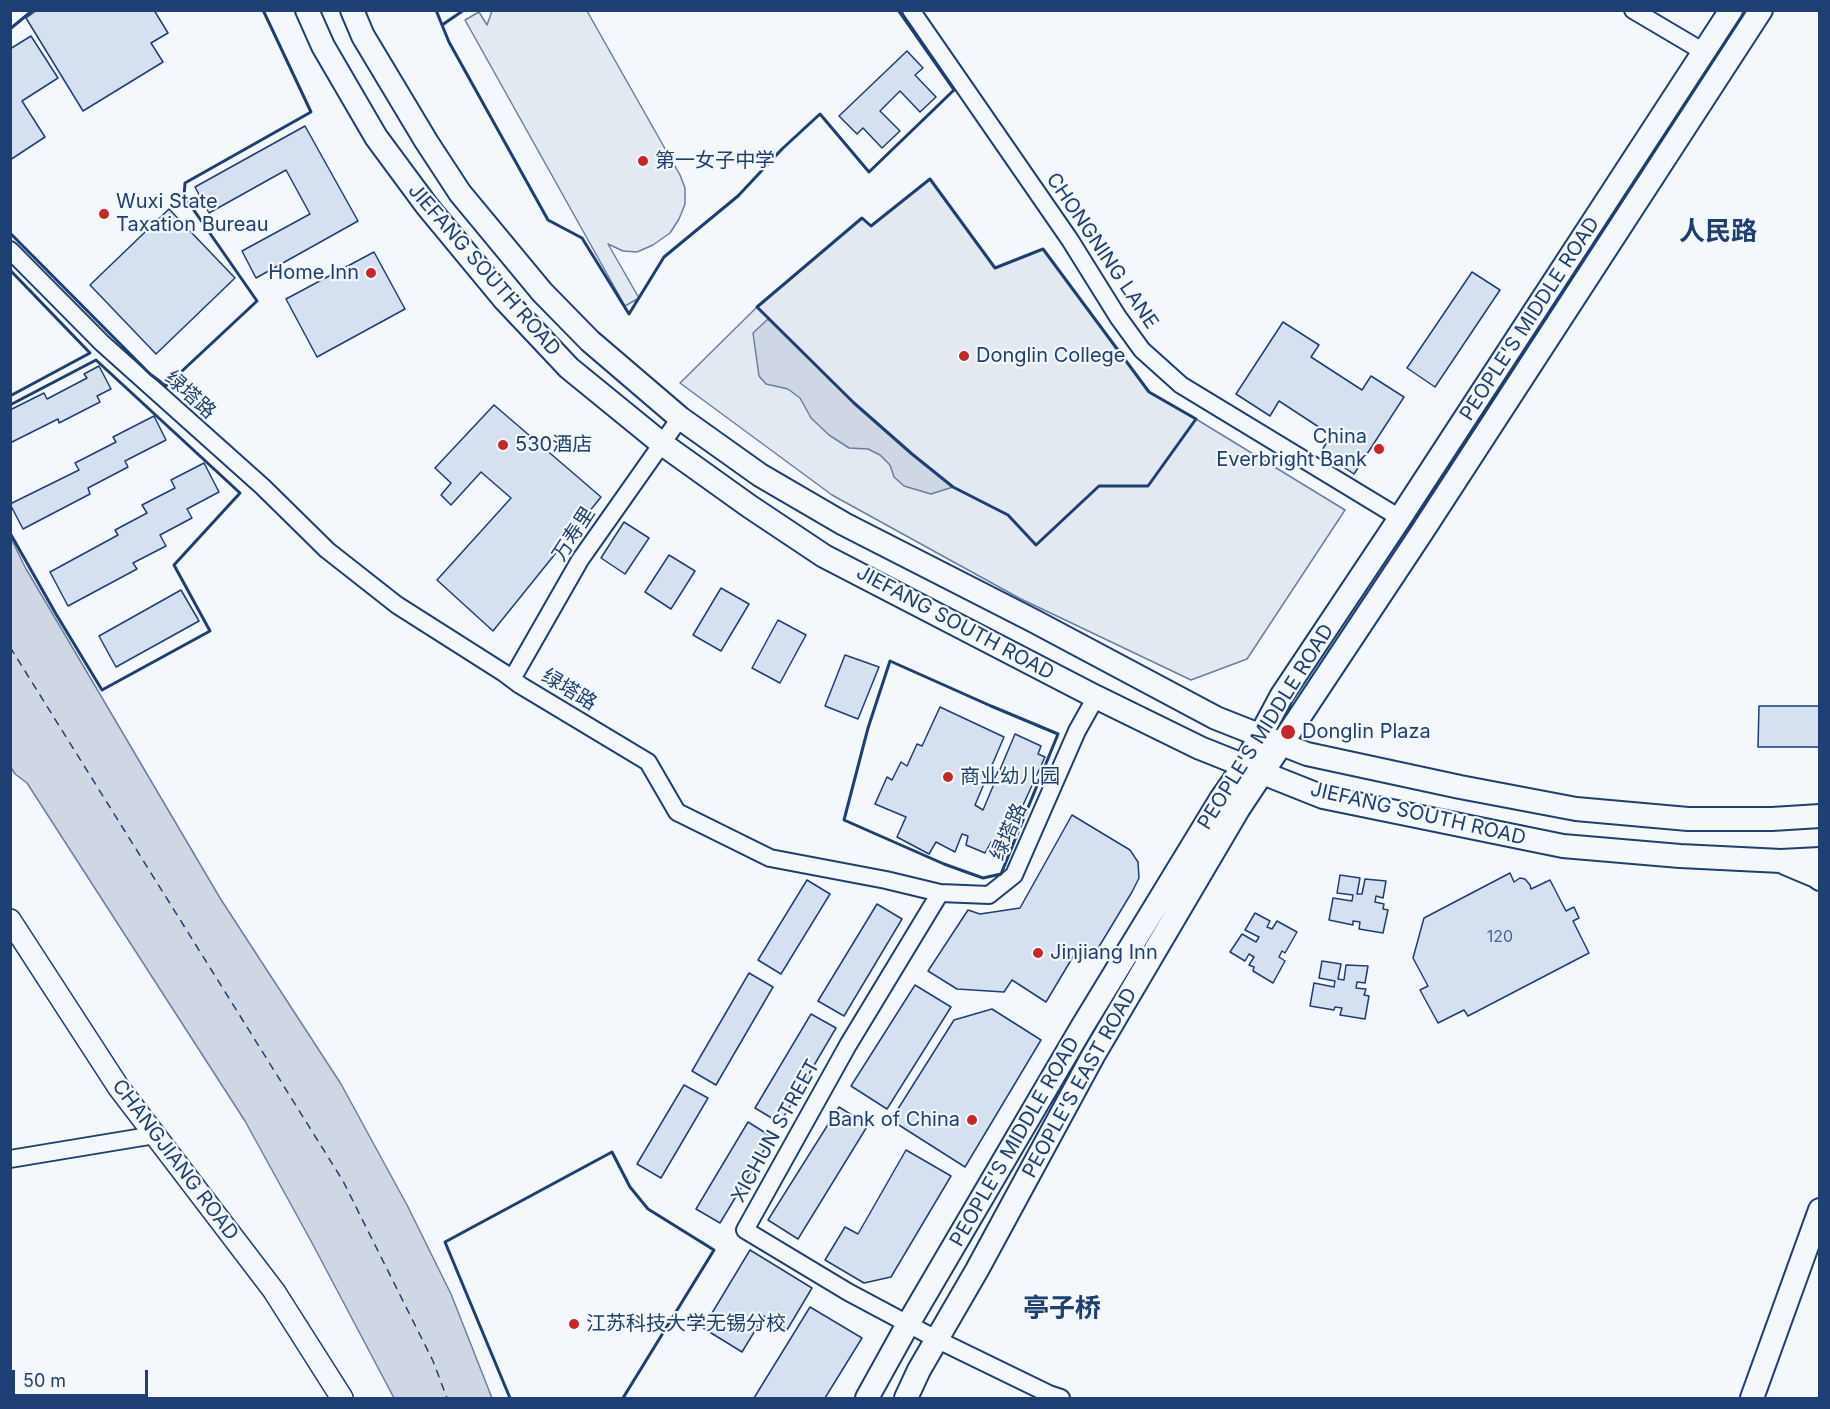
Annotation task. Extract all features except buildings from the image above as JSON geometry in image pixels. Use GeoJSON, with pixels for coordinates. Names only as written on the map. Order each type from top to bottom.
{"type":"FeatureCollection","features":[{"type":"Feature","properties":{"kind":"main road","name":"JIEFANG SOUTH ROAD"},"geometry":{"type":"LineString","coordinates":[[307,10],[323,46],[376,137],[427,206],[504,299],[569,368],[661,443],[824,556],[1096,697],[1200,748],[1323,797],[1563,846],[1680,856],[1781,861],[1820,859]]}},
{"type":"Feature","properties":{"kind":"main road","name":"JIEFANG SOUTH ROAD"},"geometry":{"type":"LineString","coordinates":[[352,10],[363,36],[460,193],[542,292],[590,341],[680,418],[760,475],[844,524],[1034,621],[1216,718],[1307,754],[1576,809],[1688,819],[1772,819],[1820,816]]}},
{"type":"Feature","properties":{"kind":"main road","name":"PEOPLE'S MIDDLE ROAD"},"geometry":{"type":"LineString","coordinates":[[1272,739],[1282,696],[1731,10]]}},
{"type":"Feature","properties":{"kind":"main road","name":"PEOPLE'S MIDDLE ROAD"},"geometry":{"type":"LineString","coordinates":[[867,1398],[1082,1027],[1221,799],[1254,769],[1761,10]]}},
{"type":"Feature","properties":{"kind":"main road","name":"PEOPLE'S EAST ROAD"},"geometry":{"type":"LineString","coordinates":[[906,1398],[1094,1056],[1239,808],[1254,769]]}},
{"type":"Feature","properties":{"kind":"main road"},"geometry":{"type":"LineString","coordinates":[[1781,861],[1820,879]]}},
{"type":"Feature","properties":{"kind":"main road"},"geometry":{"type":"LineString","coordinates":[[1752,1398],[1820,1210]]}},
{"type":"Feature","properties":{"kind":"street","name":"CHONGNING LANE"},"geometry":{"type":"LineString","coordinates":[[911,10],[1063,230],[1118,317],[1142,350],[1180,385],[1400,518]]}},
{"type":"Feature","properties":{"kind":"street"},"geometry":{"type":"LineString","coordinates":[[1633,10],[1704,52]]}},
{"type":"Feature","properties":{"kind":"street","name":"绿塔路"},"geometry":{"type":"LineString","coordinates":[[10,250],[102,343],[263,487],[327,550],[397,606],[520,685],[648,762],[677,812],[770,858],[886,880],[940,893],[989,895],[1014,875],[1077,731],[1096,697]]}},
{"type":"Feature","properties":{"kind":"street","name":"万寿里"},"geometry":{"type":"LineString","coordinates":[[512,679],[580,560],[680,418]]}},
{"type":"Feature","properties":{"kind":"street","name":"XICHUN STREET"},"geometry":{"type":"LineString","coordinates":[[940,893],[848,1046],[745,1230],[849,1292],[938,1340],[1061,1398]]}},
{"type":"Feature","properties":{"kind":"street","name":"CHANGJIANG ROAD"},"geometry":{"type":"LineString","coordinates":[[10,920],[119,1088],[274,1291],[342,1398]]}},
{"type":"Feature","properties":{"kind":"street"},"geometry":{"type":"LineString","coordinates":[[10,1159],[155,1135]]}},
{"type":"Feature","properties":{"kind":"shaded area"},"geometry":{"type":"Polygon","coordinates":[[[492,11],[587,11],[680,175],[685,188],[685,204],[670,233],[653,245],[637,252],[623,251],[608,244],[639,298],[625,306],[465,20],[479,12],[487,25],[492,11]]]}},
{"type":"Feature","properties":{"kind":"shaded area"},"geometry":{"type":"Polygon","coordinates":[[[930,179],[995,268],[1043,249],[1149,392],[1345,510],[1247,659],[1191,680],[1019,598],[832,495],[680,383],[757,307],[862,218],[871,226],[930,179]]]}},
{"type":"Feature","properties":{"kind":"shaded area"},"geometry":{"type":"Polygon","coordinates":[[[768,319],[854,403],[953,487],[931,494],[904,486],[894,477],[890,465],[880,455],[868,449],[849,448],[829,435],[811,418],[800,398],[788,389],[766,384],[759,376],[753,333],[768,319]]]}},
{"type":"Feature","properties":{"kind":"shaded area"},"geometry":{"type":"Polygon","coordinates":[[[11,538],[25,567],[220,898],[341,1084],[407,1205],[451,1294],[492,1398],[394,1398],[245,1121],[27,783],[15,774],[10,766],[11,538]]]}},
{"type":"Feature","properties":{"kind":"ferry route"},"geometry":{"type":"LineString","coordinates":[[10,647],[343,1181],[433,1361],[447,1398]]}},
{"type":"Feature","properties":{"kind":"wall"},"geometry":{"type":"LineString","coordinates":[[10,29],[33,10]]}},
{"type":"Feature","properties":{"kind":"wall"},"geometry":{"type":"LineString","coordinates":[[10,233],[150,374],[166,386],[257,301],[184,196],[185,183],[311,112],[263,10]]}},
{"type":"Feature","properties":{"kind":"wall"},"geometry":{"type":"LineString","coordinates":[[436,10],[442,25],[444,24]]}},
{"type":"Feature","properties":{"kind":"wall"},"geometry":{"type":"LineString","coordinates":[[464,10],[442,25],[449,42],[548,220],[582,238],[629,314],[664,257],[738,196],[782,149],[820,114],[869,172],[954,90],[898,10]]}},
{"type":"Feature","properties":{"kind":"wall"},"geometry":{"type":"LineString","coordinates":[[930,179],[995,268],[1043,249],[1149,392],[1196,419],[1148,486],[1099,486],[1036,545],[1008,515],[953,487],[912,454],[854,403],[757,307],[862,218],[871,226],[930,179]]}},
{"type":"Feature","properties":{"kind":"wall"},"geometry":{"type":"LineString","coordinates":[[10,270],[90,353],[10,396]]}},
{"type":"Feature","properties":{"kind":"wall"},"geometry":{"type":"LineString","coordinates":[[10,405],[96,360],[240,493],[174,565],[210,631],[102,690],[10,533]]}},
{"type":"Feature","properties":{"kind":"wall"},"geometry":{"type":"LineString","coordinates":[[890,661],[1058,734],[1001,874],[983,878],[944,864],[844,820],[868,728],[890,661]]}},
{"type":"Feature","properties":{"kind":"wall"},"geometry":{"type":"LineString","coordinates":[[510,1398],[445,1242],[612,1152],[630,1187],[648,1209],[714,1250],[623,1398]]}},
{"type":"Feature","properties":{"kind":"place","name":"第一女子中学"},"geometry":{"type":"Point","coordinates":[643,161]}},
{"type":"Feature","properties":{"kind":"place","name":"Wuxi State Taxation Bureau"},"geometry":{"type":"Point","coordinates":[104,214]}},
{"type":"Feature","properties":{"kind":"place","name":"Home Inn"},"geometry":{"type":"Point","coordinates":[371,273]}},
{"type":"Feature","properties":{"kind":"place","name":"Donglin College"},"geometry":{"type":"Point","coordinates":[964,356]}},
{"type":"Feature","properties":{"kind":"place","name":"530酒店"},"geometry":{"type":"Point","coordinates":[503,445]}},
{"type":"Feature","properties":{"kind":"place","name":"China Everbright Bank"},"geometry":{"type":"Point","coordinates":[1379,449]}},
{"type":"Feature","properties":{"kind":"place","name":"Donglin Plaza"},"geometry":{"type":"Point","coordinates":[1288,732]}},
{"type":"Feature","properties":{"kind":"place","name":"商业幼儿园"},"geometry":{"type":"Point","coordinates":[948,777]}},
{"type":"Feature","properties":{"kind":"place","name":"Jinjiang Inn"},"geometry":{"type":"Point","coordinates":[1038,953]}},
{"type":"Feature","properties":{"kind":"place","name":"Bank of China"},"geometry":{"type":"Point","coordinates":[972,1120]}},
{"type":"Feature","properties":{"kind":"place","name":"江苏科技大学无锡分校"},"geometry":{"type":"Point","coordinates":[574,1324]}},
{"type":"Feature","properties":{"kind":"district","name":"人民路"},"geometry":{"type":"Point","coordinates":[1718,232]}},
{"type":"Feature","properties":{"kind":"district","name":"亭子桥"},"geometry":{"type":"Point","coordinates":[1062,1309]}}]}
